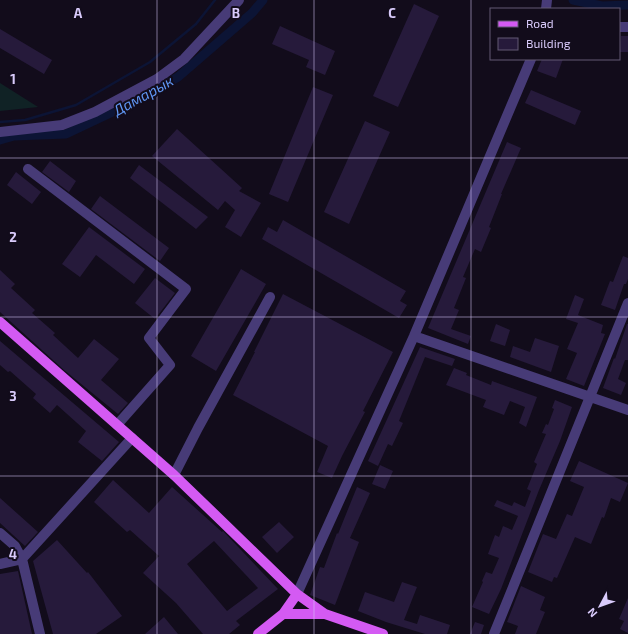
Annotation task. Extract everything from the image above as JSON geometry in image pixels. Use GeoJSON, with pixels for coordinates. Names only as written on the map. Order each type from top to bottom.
{"type":"FeatureCollection","features":[{"type":"Feature","properties":{"kind":"main road"},"geometry":{"type":"LineString","coordinates":[[0,322],[174,475],[297,594],[325,614],[383,634]]}},
{"type":"Feature","properties":{"kind":"main road"},"geometry":{"type":"LineString","coordinates":[[258,634],[283,614],[297,594]]}},
{"type":"Feature","properties":{"kind":"main road"},"geometry":{"type":"LineString","coordinates":[[283,614],[325,614]]}},
{"type":"Feature","properties":{"kind":"street"},"geometry":{"type":"LineString","coordinates":[[0,132],[62,125],[95,112],[157,79],[184,59],[239,0]]}},
{"type":"Feature","properties":{"kind":"street"},"geometry":{"type":"LineString","coordinates":[[297,594],[414,336],[531,60]]}},
{"type":"Feature","properties":{"kind":"street"},"geometry":{"type":"LineString","coordinates":[[28,169],[186,290],[149,338],[170,365],[117,425]]}},
{"type":"Feature","properties":{"kind":"street"},"geometry":{"type":"LineString","coordinates":[[174,475],[270,297]]}},
{"type":"Feature","properties":{"kind":"street"},"geometry":{"type":"LineString","coordinates":[[494,634],[628,303]]}},
{"type":"Feature","properties":{"kind":"street"},"geometry":{"type":"LineString","coordinates":[[414,336],[628,410]]}},
{"type":"Feature","properties":{"kind":"street"},"geometry":{"type":"LineString","coordinates":[[0,564],[22,559],[132,438]]}},
{"type":"Feature","properties":{"kind":"street"},"geometry":{"type":"LineString","coordinates":[[0,533],[15,546],[22,559],[40,634]]}},
{"type":"Feature","properties":{"kind":"shaded area"},"geometry":{"type":"Polygon","coordinates":[[[0,83],[38,107],[0,111],[0,83]]]}},
{"type":"Feature","properties":{"kind":"building"},"geometry":{"type":"Polygon","coordinates":[[[414,4],[439,16],[398,107],[373,96],[414,4]]]}},
{"type":"Feature","properties":{"kind":"building"},"geometry":{"type":"Polygon","coordinates":[[[280,26],[335,51],[325,75],[306,67],[309,60],[272,44],[280,26]]]}},
{"type":"Feature","properties":{"kind":"building"},"geometry":{"type":"Polygon","coordinates":[[[0,29],[52,60],[44,74],[0,48],[0,29]]]}},
{"type":"Feature","properties":{"kind":"building"},"geometry":{"type":"Polygon","coordinates":[[[621,36],[628,36],[628,52],[620,52],[621,36]]]}},
{"type":"Feature","properties":{"kind":"building"},"geometry":{"type":"Polygon","coordinates":[[[542,60],[563,60],[556,78],[537,71],[542,60]]]}},
{"type":"Feature","properties":{"kind":"building"},"geometry":{"type":"Polygon","coordinates":[[[313,87],[333,95],[288,202],[269,194],[313,87]]]}},
{"type":"Feature","properties":{"kind":"building"},"geometry":{"type":"Polygon","coordinates":[[[531,90],[581,111],[575,125],[525,103],[531,90]]]}},
{"type":"Feature","properties":{"kind":"building"},"geometry":{"type":"Polygon","coordinates":[[[365,121],[390,132],[349,224],[324,212],[365,121]]]}},
{"type":"Feature","properties":{"kind":"building"},"geometry":{"type":"Polygon","coordinates":[[[177,129],[242,188],[239,191],[261,203],[241,237],[225,227],[235,210],[225,201],[218,210],[152,156],[177,129]]]}},
{"type":"Feature","properties":{"kind":"building"},"geometry":{"type":"Polygon","coordinates":[[[507,142],[521,148],[501,194],[489,227],[491,228],[481,252],[475,249],[463,277],[466,278],[454,308],[459,310],[451,329],[471,336],[468,344],[428,328],[507,142]]]}},
{"type":"Feature","properties":{"kind":"building"},"geometry":{"type":"Polygon","coordinates":[[[50,161],[76,181],[69,192],[42,172],[50,161]]]}},
{"type":"Feature","properties":{"kind":"building"},"geometry":{"type":"Polygon","coordinates":[[[139,165],[208,217],[196,229],[130,178],[139,165]]]}},
{"type":"Feature","properties":{"kind":"building"},"geometry":{"type":"Polygon","coordinates":[[[16,172],[41,192],[32,204],[7,185],[16,172]]]}},
{"type":"Feature","properties":{"kind":"building"},"geometry":{"type":"Polygon","coordinates":[[[100,196],[169,248],[160,261],[91,209],[100,196]]]}},
{"type":"Feature","properties":{"kind":"building"},"geometry":{"type":"Polygon","coordinates":[[[283,220],[406,291],[400,301],[407,305],[399,318],[262,239],[268,227],[277,232],[283,220]]]}},
{"type":"Feature","properties":{"kind":"building"},"geometry":{"type":"Polygon","coordinates":[[[89,227],[145,269],[134,284],[96,255],[80,277],[62,264],[89,227]]]}},
{"type":"Feature","properties":{"kind":"building"},"geometry":{"type":"Polygon","coordinates":[[[623,256],[628,258],[628,279],[626,284],[624,284],[615,310],[601,305],[610,281],[613,282],[623,256]]]}},
{"type":"Feature","properties":{"kind":"building"},"geometry":{"type":"Polygon","coordinates":[[[241,269],[266,284],[216,371],[191,356],[241,269]]]}},
{"type":"Feature","properties":{"kind":"building"},"geometry":{"type":"Polygon","coordinates":[[[0,270],[15,284],[11,288],[35,310],[32,313],[55,333],[53,335],[78,358],[94,339],[119,359],[101,380],[128,403],[118,414],[64,370],[0,312],[0,270]]]}},
{"type":"Feature","properties":{"kind":"building"},"geometry":{"type":"Polygon","coordinates":[[[155,278],[175,293],[155,319],[135,303],[155,278]]]}},
{"type":"Feature","properties":{"kind":"building"},"geometry":{"type":"Polygon","coordinates":[[[283,294],[393,352],[363,411],[365,412],[332,478],[317,472],[328,446],[233,395],[283,294]]]}},
{"type":"Feature","properties":{"kind":"building"},"geometry":{"type":"Polygon","coordinates":[[[575,295],[584,299],[578,315],[603,325],[601,333],[605,334],[584,386],[566,379],[577,353],[567,349],[578,323],[566,319],[575,295]]]}},
{"type":"Feature","properties":{"kind":"building"},"geometry":{"type":"Polygon","coordinates":[[[496,324],[510,330],[505,346],[490,341],[496,324]]]}},
{"type":"Feature","properties":{"kind":"building"},"geometry":{"type":"Polygon","coordinates":[[[627,324],[628,360],[625,360],[618,379],[626,383],[621,395],[603,388],[627,324]]]}},
{"type":"Feature","properties":{"kind":"building"},"geometry":{"type":"Polygon","coordinates":[[[535,338],[559,346],[551,372],[510,357],[513,346],[530,352],[535,338]]]}},
{"type":"Feature","properties":{"kind":"building"},"geometry":{"type":"Polygon","coordinates":[[[0,341],[119,442],[102,461],[78,442],[86,431],[57,405],[50,413],[33,398],[36,394],[10,371],[8,372],[0,365],[0,341]]]}},
{"type":"Feature","properties":{"kind":"building"},"geometry":{"type":"Polygon","coordinates":[[[420,347],[455,359],[452,366],[425,357],[399,421],[403,423],[392,446],[388,444],[378,466],[368,461],[420,347]]]}},
{"type":"Feature","properties":{"kind":"building"},"geometry":{"type":"Polygon","coordinates":[[[454,368],[467,373],[466,375],[491,385],[492,381],[537,397],[526,427],[519,423],[525,407],[510,401],[504,415],[483,407],[486,400],[446,385],[454,368]]]}},
{"type":"Feature","properties":{"kind":"building"},"geometry":{"type":"Polygon","coordinates":[[[555,400],[572,407],[501,589],[489,614],[472,607],[486,572],[492,574],[499,558],[488,554],[495,535],[499,537],[503,526],[512,530],[518,516],[494,506],[497,500],[512,506],[514,502],[525,507],[531,491],[527,489],[537,464],[534,462],[546,434],[542,433],[546,424],[548,425],[554,409],[552,408],[555,400]]]}},
{"type":"Feature","properties":{"kind":"building"},"geometry":{"type":"Polygon","coordinates":[[[579,461],[628,483],[620,502],[611,498],[604,518],[602,517],[591,544],[575,537],[557,578],[554,577],[552,582],[528,572],[543,534],[556,539],[567,514],[572,516],[584,487],[570,481],[579,461]]]}},
{"type":"Feature","properties":{"kind":"building"},"geometry":{"type":"Polygon","coordinates":[[[380,465],[393,471],[385,489],[372,484],[380,465]]]}},
{"type":"Feature","properties":{"kind":"building"},"geometry":{"type":"Polygon","coordinates":[[[113,480],[149,513],[172,487],[222,532],[223,531],[278,589],[236,621],[240,625],[229,634],[203,634],[176,603],[143,573],[159,556],[130,530],[127,532],[94,502],[113,480]],[[214,541],[187,564],[227,611],[258,588],[214,541]]]}},
{"type":"Feature","properties":{"kind":"building"},"geometry":{"type":"Polygon","coordinates":[[[357,487],[370,493],[350,538],[359,542],[335,605],[310,595],[320,567],[324,568],[357,487]]]}},
{"type":"Feature","properties":{"kind":"building"},"geometry":{"type":"Polygon","coordinates":[[[0,498],[38,532],[25,546],[0,523],[0,498]]]}},
{"type":"Feature","properties":{"kind":"building"},"geometry":{"type":"Polygon","coordinates":[[[279,522],[294,537],[277,553],[262,537],[279,522]]]}},
{"type":"Feature","properties":{"kind":"building"},"geometry":{"type":"Polygon","coordinates":[[[57,540],[87,573],[88,572],[122,616],[96,634],[53,634],[33,561],[57,540]]]}},
{"type":"Feature","properties":{"kind":"building"},"geometry":{"type":"Polygon","coordinates":[[[18,571],[32,634],[0,634],[0,574],[18,571]]]}},
{"type":"Feature","properties":{"kind":"building"},"geometry":{"type":"Polygon","coordinates":[[[402,582],[417,587],[404,620],[417,624],[420,615],[450,625],[447,634],[425,634],[386,622],[358,611],[365,592],[394,602],[402,582]]]}},
{"type":"Feature","properties":{"kind":"building"},"geometry":{"type":"Polygon","coordinates":[[[521,586],[545,597],[540,610],[545,612],[536,634],[515,634],[518,626],[507,622],[521,586]]]}},
{"type":"Feature","properties":{"kind":"building"},"geometry":{"type":"Polygon","coordinates":[[[628,598],[628,633],[620,629],[624,621],[619,619],[628,598]]]}},
{"type":"Feature","properties":{"kind":"building"},"geometry":{"type":"Polygon","coordinates":[[[164,617],[178,634],[145,634],[164,617]]]}},
{"type":"Feature","properties":{"kind":"building"},"geometry":{"type":"Polygon","coordinates":[[[475,622],[484,625],[481,634],[470,634],[475,622]]]}},
{"type":"Feature","properties":{"kind":"waterway"},"geometry":{"type":"LineString","coordinates":[[0,122],[25,120],[76,105],[150,62],[196,24],[215,0]]}},
{"type":"Feature","properties":{"kind":"waterway","name":"Дамарык"},"geometry":{"type":"LineString","coordinates":[[0,140],[14,136],[66,134],[138,100],[178,77],[252,13],[263,0]]}},
{"type":"Feature","properties":{"kind":"waterway","name":"Дамарык"},"geometry":{"type":"LineString","coordinates":[[573,0],[602,6],[628,5]]}}]}
